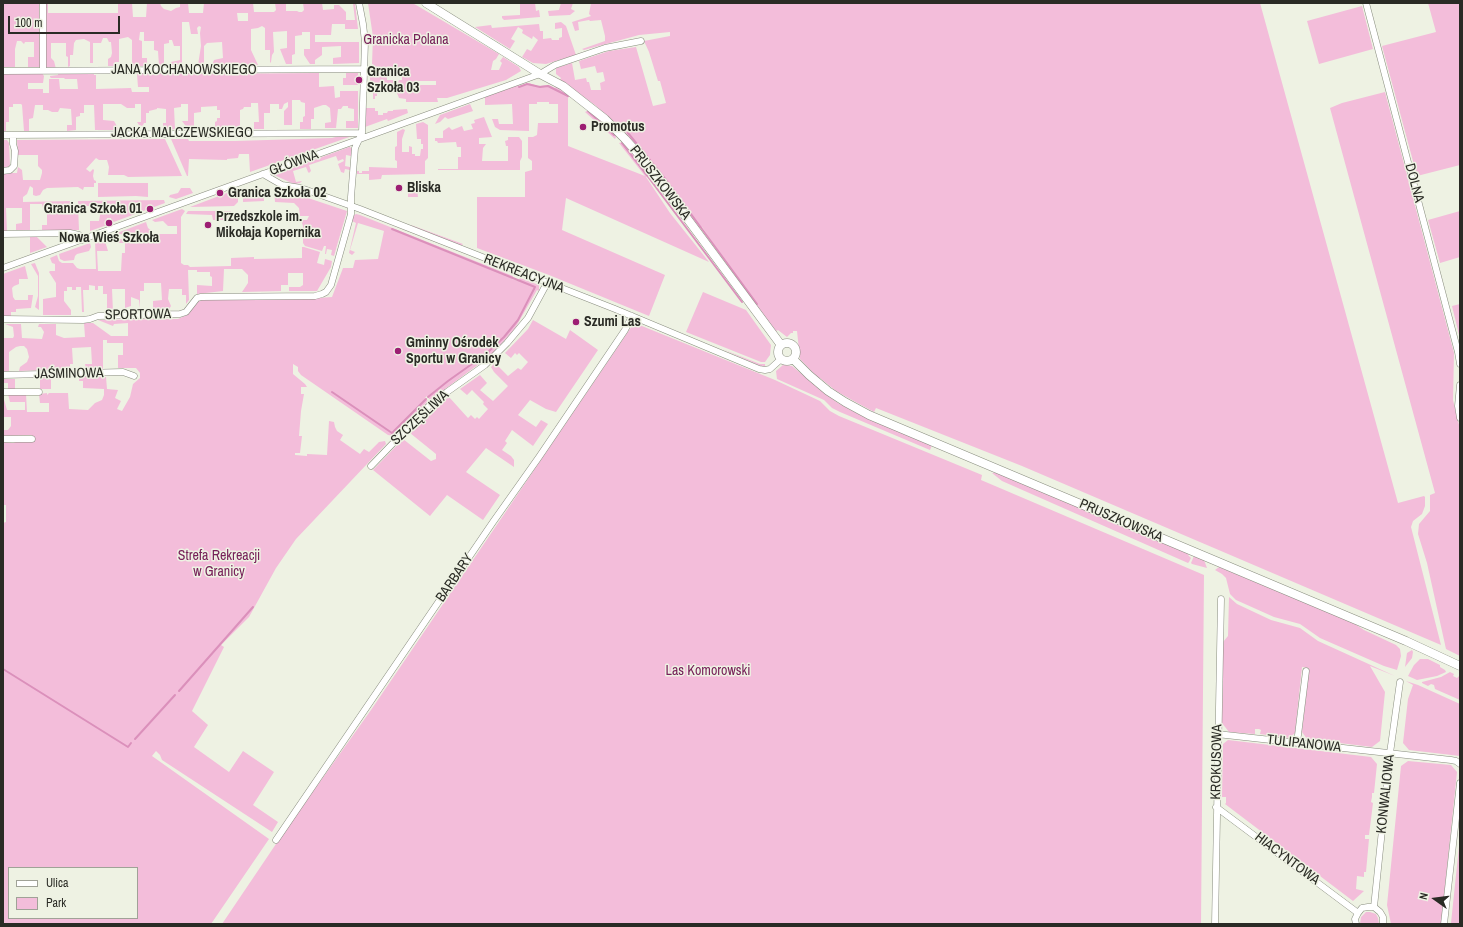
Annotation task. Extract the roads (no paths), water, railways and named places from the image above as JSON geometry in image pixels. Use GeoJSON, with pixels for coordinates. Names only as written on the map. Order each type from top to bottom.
{"type":"FeatureCollection","features":[{"type":"Feature","properties":{"kind":"street"},"geometry":{"type":"LineString","coordinates":[[43,3],[43,71]]}},
{"type":"Feature","properties":{"kind":"street"},"geometry":{"type":"LineString","coordinates":[[351,206],[350,197],[354,156],[356,145],[362,133],[364,69],[363,24],[359,3]]}},
{"type":"Feature","properties":{"kind":"street","name":"PRUSZKOWSKA"},"geometry":{"type":"LineString","coordinates":[[426,3],[540,74],[557,82],[606,119],[643,159],[781,345]]}},
{"type":"Feature","properties":{"kind":"street","name":"DOLNA"},"geometry":{"type":"LineString","coordinates":[[1366,3],[1460,364]]}},
{"type":"Feature","properties":{"kind":"street","name":"GŁÓWNA"},"geometry":{"type":"LineString","coordinates":[[3,268],[540,74],[555,65],[605,48],[640,41]]}},
{"type":"Feature","properties":{"kind":"street","name":"JANA KOCHANOWSKIEGO"},"geometry":{"type":"LineString","coordinates":[[3,71],[364,69]]}},
{"type":"Feature","properties":{"kind":"street","name":"JACKA MALCZEWSKIEGO"},"geometry":{"type":"LineString","coordinates":[[3,135],[362,133]]}},
{"type":"Feature","properties":{"kind":"street"},"geometry":{"type":"LineString","coordinates":[[3,171],[10,170],[14,166],[15,151],[13,135]]}},
{"type":"Feature","properties":{"kind":"street","name":"REKREACYJNA"},"geometry":{"type":"LineString","coordinates":[[263,174],[282,185],[301,188],[351,206],[632,316],[761,370],[770,369],[781,359]]}},
{"type":"Feature","properties":{"kind":"street","name":"SPORTOWA"},"geometry":{"type":"LineString","coordinates":[[3,320],[83,320],[98,316],[180,314],[186,312],[196,298],[201,297],[315,296],[324,294],[330,288],[351,214],[351,206]]}},
{"type":"Feature","properties":{"kind":"street"},"geometry":{"type":"LineString","coordinates":[[3,234],[70,233],[79,235],[82,240]]}},
{"type":"Feature","properties":{"kind":"street","name":"SZCZĘŚLIWA"},"geometry":{"type":"LineString","coordinates":[[371,466],[429,406],[485,365],[508,343],[528,318],[547,283]]}},
{"type":"Feature","properties":{"kind":"street","name":"BARBARY"},"geometry":{"type":"LineString","coordinates":[[276,840],[539,457],[625,330],[632,316]]}},
{"type":"Feature","properties":{"kind":"street"},"geometry":{"type":"LineString","coordinates":[[788,343],[794,346],[796,351],[793,359],[787,361],[778,356],[778,351],[781,345],[788,343]]}},
{"type":"Feature","properties":{"kind":"street","name":"PRUSZKOWSKA"},"geometry":{"type":"LineString","coordinates":[[793,359],[828,391],[869,415],[1406,641],[1460,666]]}},
{"type":"Feature","properties":{"kind":"street","name":"JAŚMINOWA"},"geometry":{"type":"LineString","coordinates":[[3,376],[123,372],[134,376]]}},
{"type":"Feature","properties":{"kind":"street"},"geometry":{"type":"LineString","coordinates":[[1460,385],[1458,406],[1460,418]]}},
{"type":"Feature","properties":{"kind":"street"},"geometry":{"type":"LineString","coordinates":[[3,392],[39,392]]}},
{"type":"Feature","properties":{"kind":"street"},"geometry":{"type":"LineString","coordinates":[[3,439],[32,439]]}},
{"type":"Feature","properties":{"kind":"street","name":"KROKUSOWA"},"geometry":{"type":"LineString","coordinates":[[1215,924],[1217,734],[1221,599]]}},
{"type":"Feature","properties":{"kind":"street"},"geometry":{"type":"LineString","coordinates":[[1297,743],[1306,671]]}},
{"type":"Feature","properties":{"kind":"street","name":"KONWALIOWA"},"geometry":{"type":"LineString","coordinates":[[1374,907],[1390,753],[1400,682]]}},
{"type":"Feature","properties":{"kind":"street","name":"TULIPANOWA"},"geometry":{"type":"LineString","coordinates":[[1217,734],[1454,760],[1460,764]]}},
{"type":"Feature","properties":{"kind":"street"},"geometry":{"type":"LineString","coordinates":[[1444,924],[1460,783]]}},
{"type":"Feature","properties":{"kind":"street","name":"HIACYNTOWA"},"geometry":{"type":"LineString","coordinates":[[1216,807],[1358,913]]}},
{"type":"Feature","properties":{"kind":"street"},"geometry":{"type":"LineString","coordinates":[[1356,924],[1355,919],[1358,913],[1365,907],[1374,907],[1382,914],[1383,924]]}},
{"type":"Feature","properties":{"kind":"waterway"},"geometry":{"type":"LineString","coordinates":[[519,87],[527,84],[540,87],[548,86],[568,96]]}},
{"type":"Feature","properties":{"kind":"waterway"},"geometry":{"type":"LineString","coordinates":[[588,111],[614,135]]}},
{"type":"Feature","properties":{"kind":"waterway"},"geometry":{"type":"LineString","coordinates":[[628,133],[666,180],[757,304]]}},
{"type":"Feature","properties":{"kind":"waterway"},"geometry":{"type":"LineString","coordinates":[[622,143],[742,302]]}},
{"type":"Feature","properties":{"kind":"waterway"},"geometry":{"type":"LineString","coordinates":[[392,229],[535,287],[518,320],[504,337],[486,354],[428,397]]}},
{"type":"Feature","properties":{"kind":"waterway"},"geometry":{"type":"LineString","coordinates":[[332,392],[392,433],[426,399]]}},
{"type":"Feature","properties":{"kind":"waterway"},"geometry":{"type":"LineString","coordinates":[[179,691],[253,607]]}},
{"type":"Feature","properties":{"kind":"waterway"},"geometry":{"type":"LineString","coordinates":[[3,669],[128,747],[131,743]]}},
{"type":"Feature","properties":{"kind":"waterway"},"geometry":{"type":"LineString","coordinates":[[135,739],[175,695]]}},
{"type":"Feature","properties":{"kind":"place","name":"Granica Szkoła 03"},"geometry":{"type":"Point","coordinates":[359,80]}},
{"type":"Feature","properties":{"kind":"place","name":"Promotus"},"geometry":{"type":"Point","coordinates":[583,127]}},
{"type":"Feature","properties":{"kind":"place","name":"Bliska"},"geometry":{"type":"Point","coordinates":[399,188]}},
{"type":"Feature","properties":{"kind":"place","name":"Granica Szkoła 02"},"geometry":{"type":"Point","coordinates":[220,193]}},
{"type":"Feature","properties":{"kind":"place","name":"Granica Szkoła 01"},"geometry":{"type":"Point","coordinates":[150,209]}},
{"type":"Feature","properties":{"kind":"place","name":"Nowa Wieś Szkoła"},"geometry":{"type":"Point","coordinates":[109,223]}},
{"type":"Feature","properties":{"kind":"place","name":"Przedszkole im. Mikołaja Kopernika"},"geometry":{"type":"Point","coordinates":[208,225]}},
{"type":"Feature","properties":{"kind":"place","name":"Szumi Las"},"geometry":{"type":"Point","coordinates":[576,322]}},
{"type":"Feature","properties":{"kind":"place","name":"Gminny Ośrodek Sportu w Granicy"},"geometry":{"type":"Point","coordinates":[398,351]}},
{"type":"Feature","properties":{"kind":"park label","name":"Granicka Polana"},"geometry":{"type":"Point","coordinates":[406,40]}},
{"type":"Feature","properties":{"kind":"park label","name":"Strefa Rekreacji w Granicy"},"geometry":{"type":"Point","coordinates":[219,564]}},
{"type":"Feature","properties":{"kind":"park label","name":"Las Komorowski"},"geometry":{"type":"Point","coordinates":[708,671]}}]}
